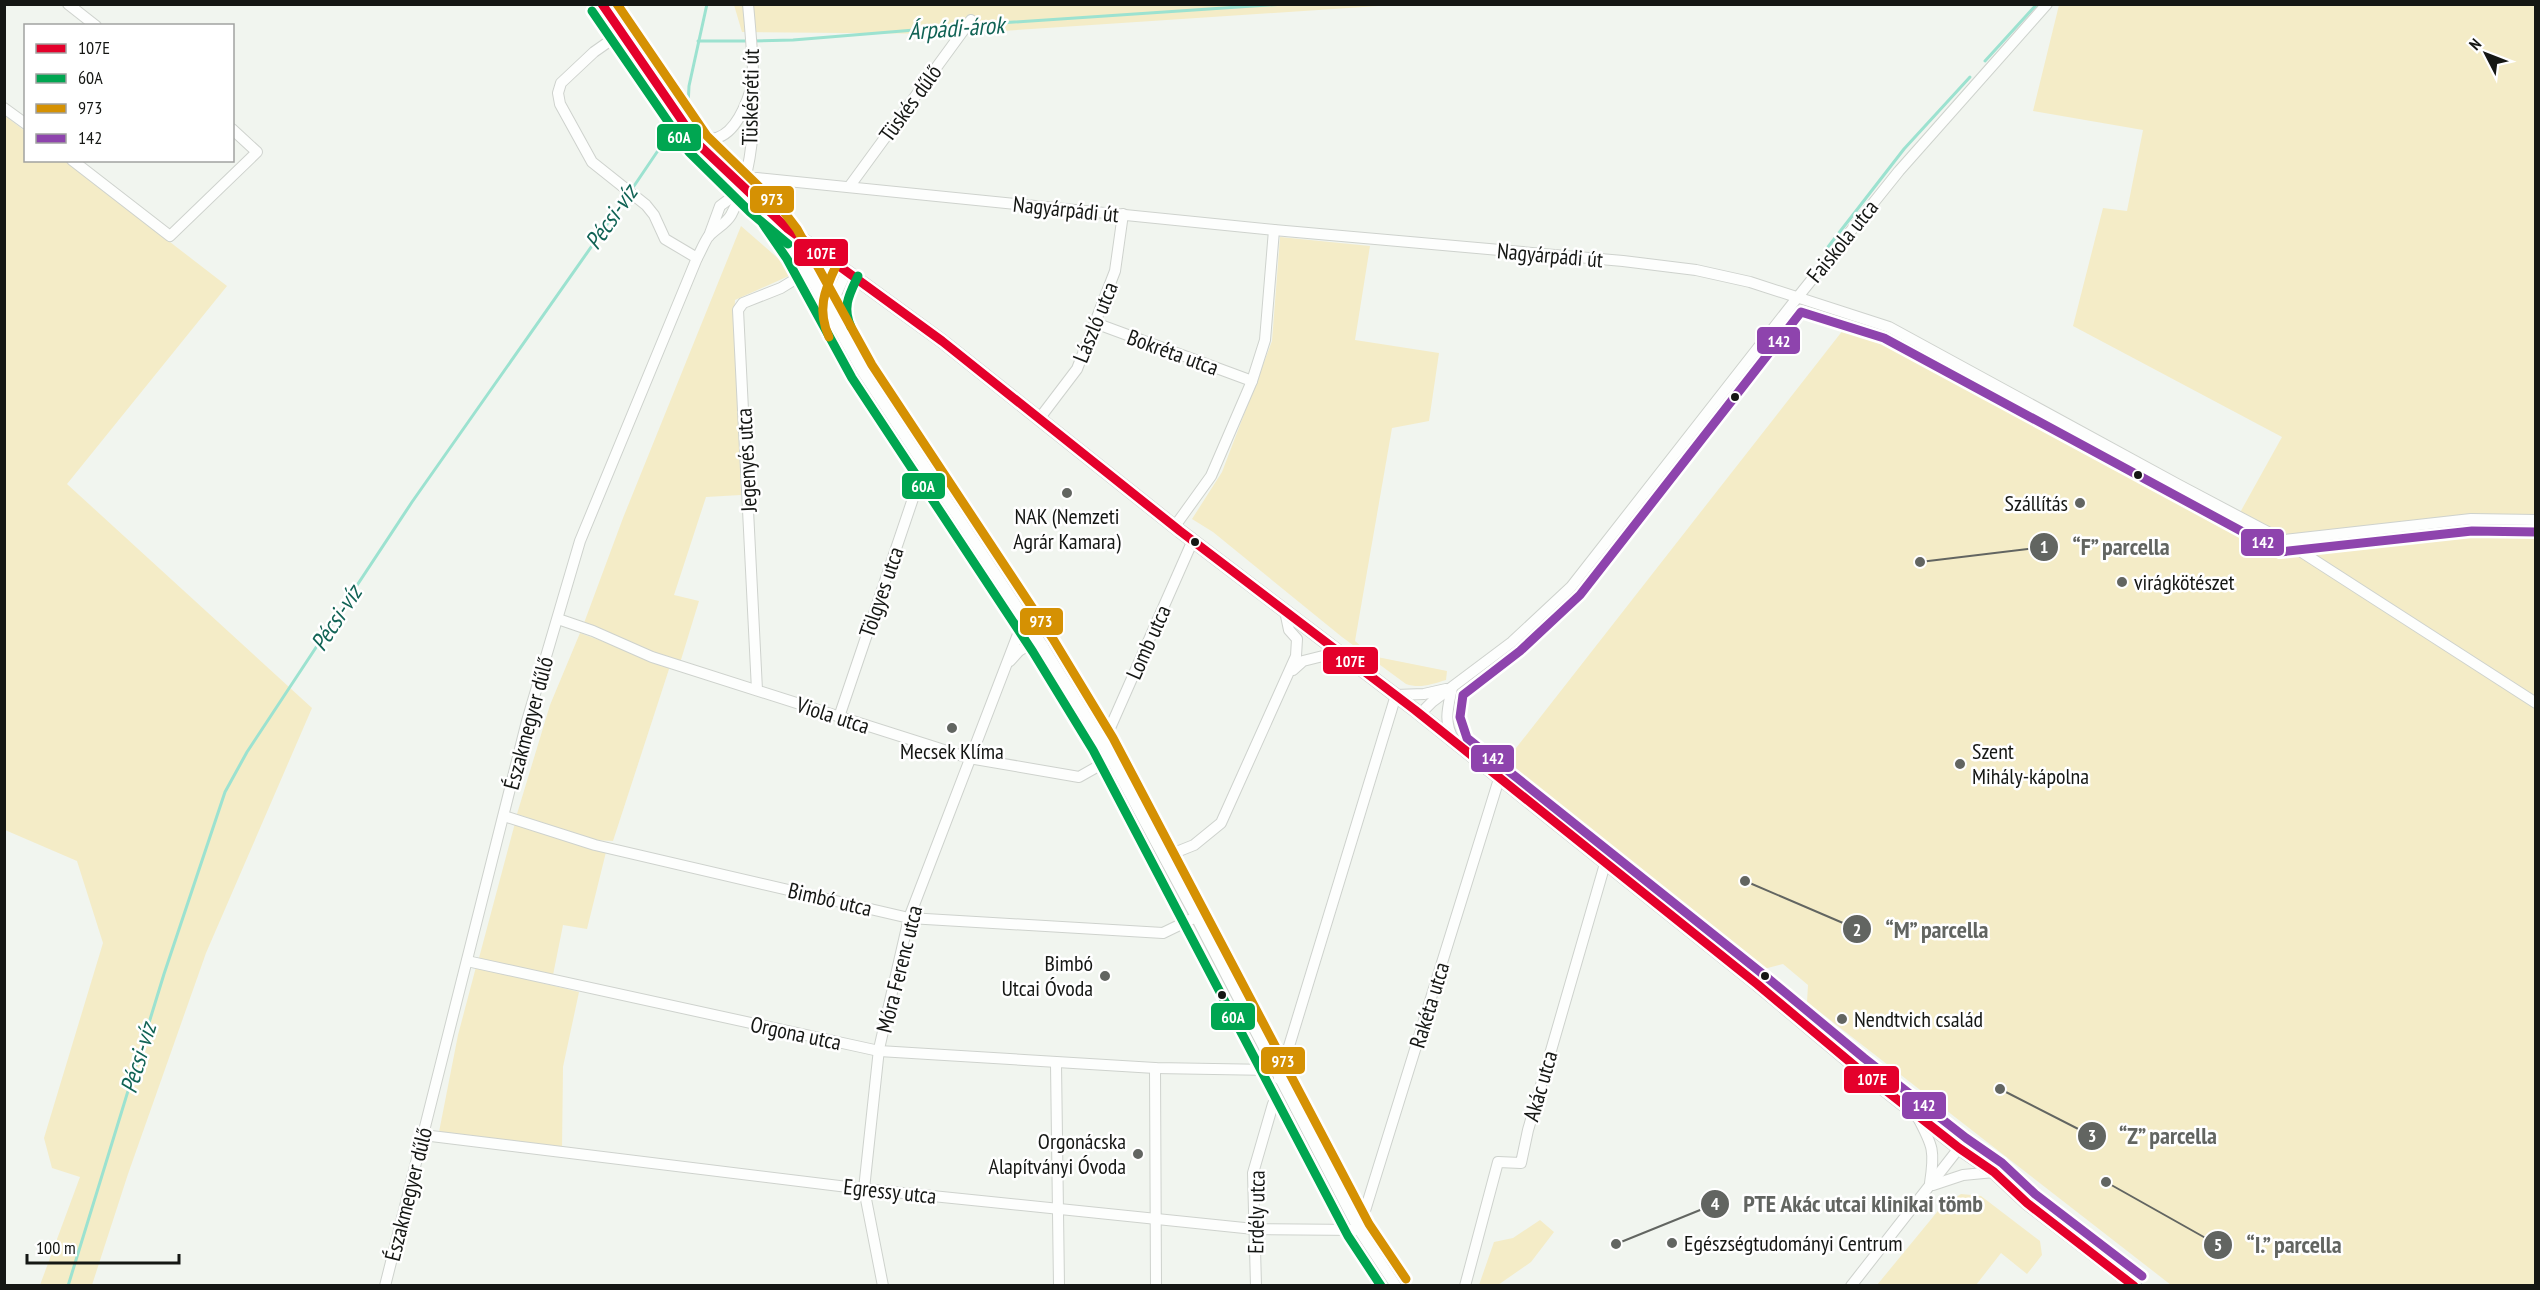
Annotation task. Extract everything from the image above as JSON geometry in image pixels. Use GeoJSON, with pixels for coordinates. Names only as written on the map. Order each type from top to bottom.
{"type":"FeatureCollection","features":[{"type":"Feature","properties":{"kind":"main road"},"geometry":{"type":"LineString","coordinates":[[602,4],[685,127],[706,152],[773,217],[942,341],[1175,526],[1396,695],[1915,1113],[1994,1172],[2027,1203],[2135,1286]]}},
{"type":"Feature","properties":{"kind":"street"},"geometry":{"type":"LineString","coordinates":[[68,4],[93,24]]}},
{"type":"Feature","properties":{"kind":"street","name":"Tüskésréti út"},"geometry":{"type":"LineString","coordinates":[[743,188],[749,162],[754,81],[748,4]]}},
{"type":"Feature","properties":{"kind":"street","name":"Faiskola utca"},"geometry":{"type":"LineString","coordinates":[[1420,714],[1512,642],[1571,587],[1899,171],[2047,4]]}},
{"type":"Feature","properties":{"kind":"street","name":"Tüskés dűlő"},"geometry":{"type":"LineString","coordinates":[[849,187],[968,24]]}},
{"type":"Feature","properties":{"kind":"street"},"geometry":{"type":"LineString","coordinates":[[621,33],[594,52],[561,83],[558,93],[560,105],[592,162],[654,215],[664,239],[697,258]]}},
{"type":"Feature","properties":{"kind":"street"},"geometry":{"type":"LineString","coordinates":[[685,127],[711,139],[727,133],[741,114],[754,81]]}},
{"type":"Feature","properties":{"kind":"street"},"geometry":{"type":"LineString","coordinates":[[4,108],[24,123]]}},
{"type":"Feature","properties":{"kind":"street"},"geometry":{"type":"LineString","coordinates":[[75,162],[170,236],[257,152],[234,131]]}},
{"type":"Feature","properties":{"kind":"street","name":"Nagyárpádi út"},"geometry":{"type":"LineString","coordinates":[[758,178],[1274,230],[1623,261],[1696,270],[1750,282],[1889,327],[2283,540],[2535,703]]}},
{"type":"Feature","properties":{"kind":"street","name":"Északmegyer dűlő"},"geometry":{"type":"LineString","coordinates":[[385,1285],[527,721],[580,541],[697,258],[709,236],[730,217],[743,188]]}},
{"type":"Feature","properties":{"kind":"street","name":"László utca"},"geometry":{"type":"LineString","coordinates":[[1039,419],[1077,369],[1115,271],[1123,214]]}},
{"type":"Feature","properties":{"kind":"street"},"geometry":{"type":"LineString","coordinates":[[773,217],[807,272],[862,371],[1022,613],[1103,744],[1359,1230],[1396,1286]]}},
{"type":"Feature","properties":{"kind":"street"},"geometry":{"type":"LineString","coordinates":[[1175,526],[1211,477],[1252,381],[1265,340],[1274,230]]}},
{"type":"Feature","properties":{"kind":"street"},"geometry":{"type":"LineString","coordinates":[[840,332],[832,309],[847,270]]}},
{"type":"Feature","properties":{"kind":"street","name":"Jegenyés utca"},"geometry":{"type":"LineString","coordinates":[[757,690],[738,310],[743,303],[780,288],[807,272]]}},
{"type":"Feature","properties":{"kind":"street","name":"Bokréta utca"},"geometry":{"type":"LineString","coordinates":[[1095,323],[1252,381]]}},
{"type":"Feature","properties":{"kind":"street","name":"Tölgyes utca"},"geometry":{"type":"LineString","coordinates":[[839,717],[924,466]]}},
{"type":"Feature","properties":{"kind":"street"},"geometry":{"type":"LineString","coordinates":[[2283,540],[2470,519],[2535,520]]}},
{"type":"Feature","properties":{"kind":"street","name":"Lomb utca"},"geometry":{"type":"LineString","coordinates":[[1103,744],[1193,540]]}},
{"type":"Feature","properties":{"kind":"street"},"geometry":{"type":"LineString","coordinates":[[1164,857],[1194,845],[1221,822],[1298,648],[1297,639],[1289,630],[1285,611]]}},
{"type":"Feature","properties":{"kind":"street","name":"Móra Ferenc utca"},"geometry":{"type":"LineString","coordinates":[[883,1286],[864,1188],[879,1051],[909,918],[1020,629],[1022,613]]}},
{"type":"Feature","properties":{"kind":"street","name":"Viola utca"},"geometry":{"type":"LineString","coordinates":[[558,619],[652,657],[969,758],[1079,777],[1111,759]]}},
{"type":"Feature","properties":{"kind":"street","name":"Móra Ferenc utca"},"geometry":{"type":"LineString","coordinates":[[1006,665],[1019,651],[1032,643],[1043,646]]}},
{"type":"Feature","properties":{"kind":"street"},"geometry":{"type":"LineString","coordinates":[[1280,690],[1289,675],[1303,661],[1339,652]]}},
{"type":"Feature","properties":{"kind":"street"},"geometry":{"type":"LineString","coordinates":[[1277,1074],[1396,695],[1424,694],[1452,688],[1447,718],[1448,729],[1458,746]]}},
{"type":"Feature","properties":{"kind":"street","name":"Rakéta utca"},"geometry":{"type":"LineString","coordinates":[[1359,1230],[1499,779]]}},
{"type":"Feature","properties":{"kind":"street","name":"Bimbó utca"},"geometry":{"type":"LineString","coordinates":[[504,816],[595,845],[909,918],[1163,933],[1196,917]]}},
{"type":"Feature","properties":{"kind":"street","name":"Akác utca"},"geometry":{"type":"LineString","coordinates":[[1465,1286],[1498,1162],[1521,1163],[1534,1108],[1605,864]]}},
{"type":"Feature","properties":{"kind":"street","name":"Orgona utca"},"geometry":{"type":"LineString","coordinates":[[467,961],[879,1051],[1056,1064],[1277,1074]]}},
{"type":"Feature","properties":{"kind":"street"},"geometry":{"type":"LineString","coordinates":[[1056,1064],[1059,1286]]}},
{"type":"Feature","properties":{"kind":"street"},"geometry":{"type":"LineString","coordinates":[[1155,1068],[1156,1286]]}},
{"type":"Feature","properties":{"kind":"street","name":"Erdély utca"},"geometry":{"type":"LineString","coordinates":[[1256,1286],[1252,1173],[1273,1104]]}},
{"type":"Feature","properties":{"kind":"street"},"geometry":{"type":"LineString","coordinates":[[1915,1113],[1932,1143],[1934,1152],[1930,1186]]}},
{"type":"Feature","properties":{"kind":"street","name":"Egressy utca"},"geometry":{"type":"LineString","coordinates":[[423,1135],[864,1188],[1254,1229],[1359,1230]]}},
{"type":"Feature","properties":{"kind":"street"},"geometry":{"type":"LineString","coordinates":[[1851,1286],[1959,1148]]}},
{"type":"Feature","properties":{"kind":"street"},"geometry":{"type":"LineString","coordinates":[[1930,1186],[1942,1180],[1963,1175],[1994,1172]]}},
{"type":"Feature","properties":{"kind":"street"},"geometry":{"type":"LineString","coordinates":[[385,1285],[396,1286]]}},
{"type":"Feature","properties":{"kind":"shaded area"},"geometry":{"type":"Polygon","coordinates":[[[734,5],[1393,5],[956,34],[742,32],[734,5]]]}},
{"type":"Feature","properties":{"kind":"shaded area"},"geometry":{"type":"Polygon","coordinates":[[[2059,5],[2535,5],[2535,1285],[2171,1285],[1807,1002],[1808,985],[1783,964],[1764,969],[1502,766],[1847,325],[1872,335],[2232,527],[2282,437],[2073,326],[2103,208],[2127,211],[2143,130],[2033,111],[2059,5]]]}},
{"type":"Feature","properties":{"kind":"shaded area"},"geometry":{"type":"Polygon","coordinates":[[[4,115],[24,130],[24,162],[66,162],[227,286],[67,484],[312,708],[206,953],[128,1174],[92,1285],[40,1285],[80,1177],[52,1168],[44,1138],[103,943],[77,861],[5,830],[4,115]]]}},
{"type":"Feature","properties":{"kind":"shaded area"},"geometry":{"type":"Polygon","coordinates":[[[741,226],[788,267],[791,275],[735,300],[741,495],[706,497],[674,595],[699,601],[680,663],[584,623],[623,518],[741,226]]]}},
{"type":"Feature","properties":{"kind":"shaded area"},"geometry":{"type":"Polygon","coordinates":[[[1280,237],[1370,246],[1355,340],[1439,353],[1429,421],[1392,428],[1355,641],[1372,656],[1447,671],[1446,680],[1421,686],[1406,684],[1342,637],[1213,532],[1192,519],[1222,472],[1272,341],[1280,237]]]}},
{"type":"Feature","properties":{"kind":"shaded area"},"geometry":{"type":"Polygon","coordinates":[[[580,633],[670,666],[613,841],[593,840],[517,814],[550,705],[580,633]]]}},
{"type":"Feature","properties":{"kind":"shaded area"},"geometry":{"type":"Polygon","coordinates":[[[515,823],[607,848],[587,929],[563,925],[553,975],[479,958],[515,823]]]}},
{"type":"Feature","properties":{"kind":"shaded area"},"geometry":{"type":"Polygon","coordinates":[[[476,967],[579,992],[563,1067],[562,1149],[439,1132],[458,1035],[476,967]]]}},
{"type":"Feature","properties":{"kind":"shaded area"},"geometry":{"type":"Polygon","coordinates":[[[1961,1194],[1981,1196],[2040,1241],[2042,1255],[2027,1274],[2001,1253],[1976,1285],[1877,1285],[1942,1206],[1961,1194]]]}},
{"type":"Feature","properties":{"kind":"shaded area"},"geometry":{"type":"Polygon","coordinates":[[[1540,1220],[1554,1232],[1531,1262],[1498,1285],[1479,1285],[1494,1242],[1513,1238],[1540,1220]]]}},
{"type":"Feature","properties":{"kind":"waterway","name":"Pécsi-víz"},"geometry":{"type":"LineString","coordinates":[[683,113],[688,106],[689,86],[707,4]]}},
{"type":"Feature","properties":{"kind":"waterway","name":"Árpádi-árok"},"geometry":{"type":"LineString","coordinates":[[970,25],[1285,4]]}},
{"type":"Feature","properties":{"kind":"waterway"},"geometry":{"type":"LineString","coordinates":[[1985,61],[2037,4]]}},
{"type":"Feature","properties":{"kind":"waterway","name":"Árpádi-árok"},"geometry":{"type":"LineString","coordinates":[[754,41],[963,26]]}},
{"type":"Feature","properties":{"kind":"waterway","name":"Árpádi-árok"},"geometry":{"type":"LineString","coordinates":[[698,41],[748,41]]}},
{"type":"Feature","properties":{"kind":"waterway"},"geometry":{"type":"LineString","coordinates":[[1828,247],[1904,149],[1970,77]]}},
{"type":"Feature","properties":{"kind":"waterway","name":"Pécsi-víz"},"geometry":{"type":"LineString","coordinates":[[68,1286],[164,974],[225,792],[247,752],[412,502],[678,121]]}},
{"type":"Feature","properties":{"kind":"transit line","name":"107E"},"geometry":{"type":"LineString","coordinates":[[602,4],[698,144],[787,228],[942,341],[1180,531],[1415,710],[1757,984],[1856,1067],[1959,1148],[1994,1172],[2027,1203],[2134,1286]]}},
{"type":"Feature","properties":{"kind":"transit line","name":"973"},"geometry":{"type":"LineString","coordinates":[[617,4],[707,136],[781,208],[797,229],[872,365],[1053,639],[1113,738],[1369,1224],[1406,1279]]}},
{"type":"Feature","properties":{"kind":"transit line","name":"60A"},"geometry":{"type":"LineString","coordinates":[[592,11],[689,152],[750,212],[788,244]]}},
{"type":"Feature","properties":{"kind":"transit line","name":"60A"},"geometry":{"type":"LineString","coordinates":[[763,224],[787,259],[852,378],[1033,652],[1093,750],[1348,1236],[1381,1286]]}},
{"type":"Feature","properties":{"kind":"transit line","name":"973"},"geometry":{"type":"LineString","coordinates":[[829,337],[823,318],[823,309],[825,292],[836,266]]}},
{"type":"Feature","properties":{"kind":"transit line","name":"60A"},"geometry":{"type":"LineString","coordinates":[[851,327],[847,307],[849,295],[858,276]]}},
{"type":"Feature","properties":{"kind":"transit line","name":"142"},"geometry":{"type":"LineString","coordinates":[[2142,1276],[2035,1194],[2002,1163],[1966,1138],[1864,1058],[1764,975],[1467,738],[1460,717],[1463,695],[1520,651],[1580,595],[1801,312],[1884,338],[2280,552],[2472,531],[2536,532]]}},
{"type":"Feature","properties":{"kind":"place","name":"NAK (Nemzeti Agrár Kamara)"},"geometry":{"type":"Point","coordinates":[1067,493]}},
{"type":"Feature","properties":{"kind":"place","name":"Szállítás"},"geometry":{"type":"Point","coordinates":[2080,503]}},
{"type":"Feature","properties":{"kind":"place","name":"“F” parcella"},"geometry":{"type":"Point","coordinates":[1920,562]}},
{"type":"Feature","properties":{"kind":"place","name":"virágkötészet"},"geometry":{"type":"Point","coordinates":[2122,582]}},
{"type":"Feature","properties":{"kind":"place","name":"Mecsek Klíma"},"geometry":{"type":"Point","coordinates":[952,728]}},
{"type":"Feature","properties":{"kind":"place","name":"Szent Mihály-kápolna"},"geometry":{"type":"Point","coordinates":[1960,764]}},
{"type":"Feature","properties":{"kind":"place","name":"“M” parcella"},"geometry":{"type":"Point","coordinates":[1745,881]}},
{"type":"Feature","properties":{"kind":"place","name":"Bimbó Utcai Óvoda"},"geometry":{"type":"Point","coordinates":[1105,976]}},
{"type":"Feature","properties":{"kind":"place","name":"Nendtvich család"},"geometry":{"type":"Point","coordinates":[1842,1019]}},
{"type":"Feature","properties":{"kind":"place","name":"“Z” parcella"},"geometry":{"type":"Point","coordinates":[2000,1089]}},
{"type":"Feature","properties":{"kind":"place","name":"Orgonácska Alapítványi Óvoda"},"geometry":{"type":"Point","coordinates":[1138,1154]}},
{"type":"Feature","properties":{"kind":"place","name":"“I.” parcella"},"geometry":{"type":"Point","coordinates":[2106,1182]}},
{"type":"Feature","properties":{"kind":"place","name":"Egészségtudományi Centrum"},"geometry":{"type":"Point","coordinates":[1672,1243]}},
{"type":"Feature","properties":{"kind":"place","name":"PTE Akác utcai klinikai tömb"},"geometry":{"type":"Point","coordinates":[1616,1244]}}]}
